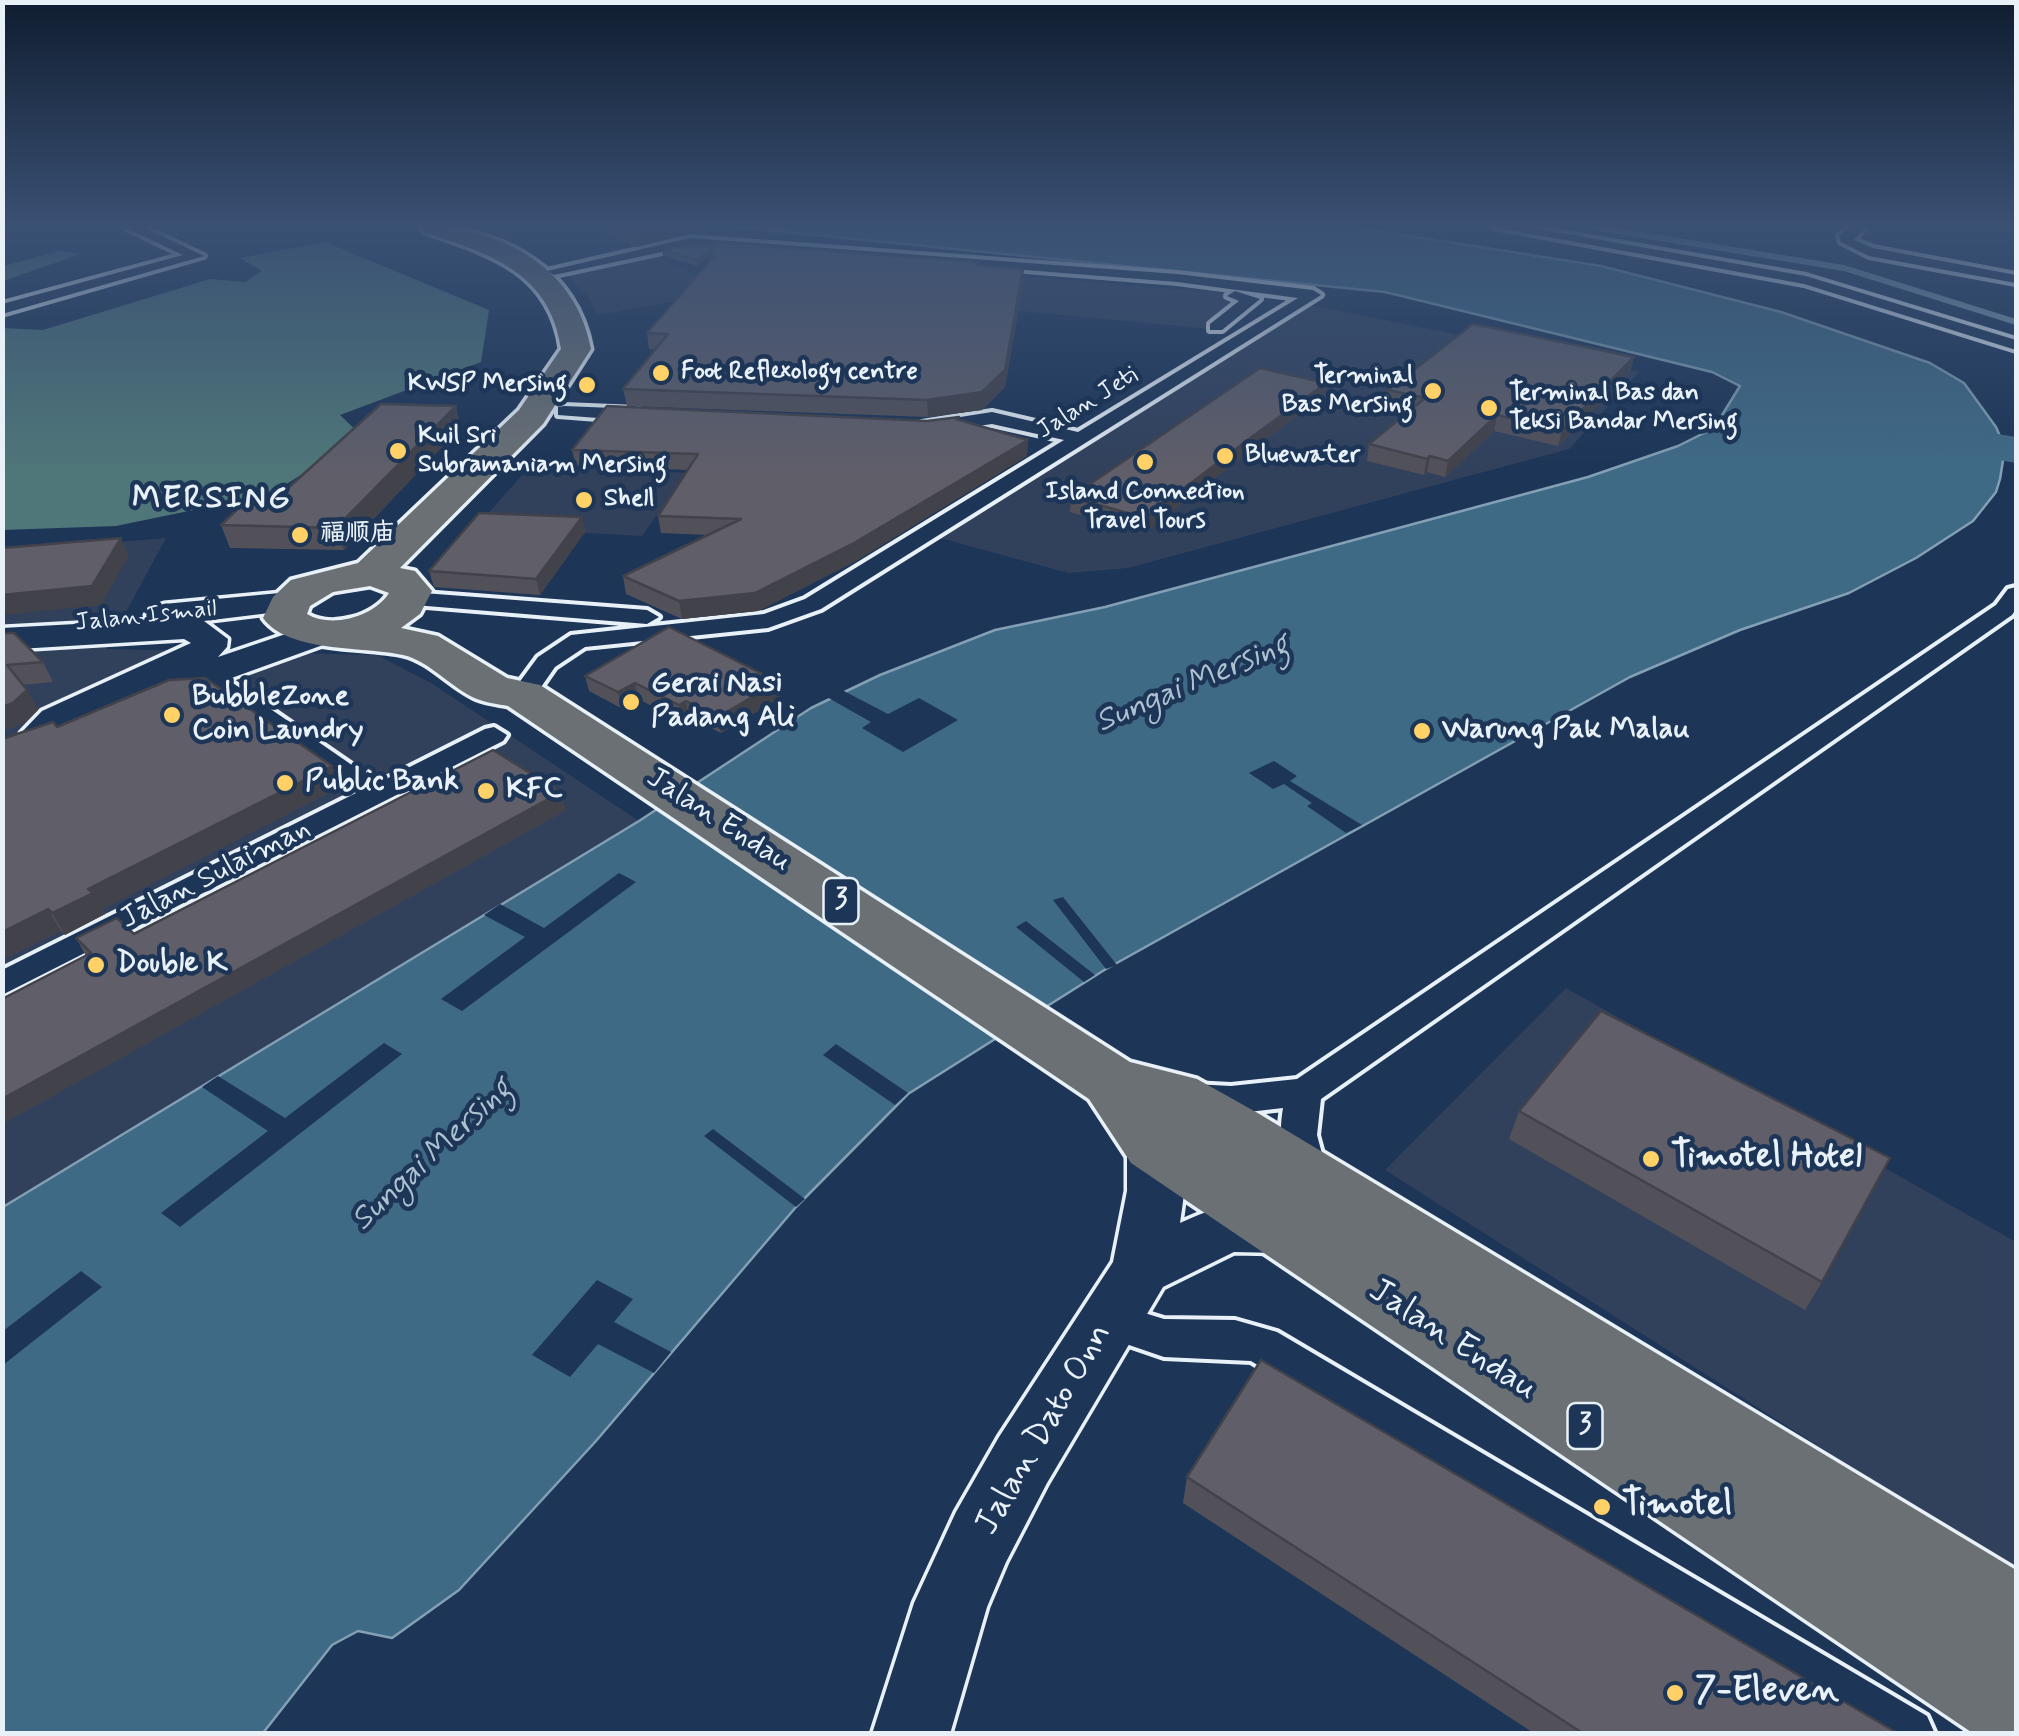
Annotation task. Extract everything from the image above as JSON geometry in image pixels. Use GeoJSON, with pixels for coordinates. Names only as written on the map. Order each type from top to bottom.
{"type":"FeatureCollection","features":[{"type":"Feature","properties":{"kind":"highway"},"geometry":{"type":"LineString","coordinates":[[332,633],[390,618],[398,591],[531,417],[576,350],[564,308]]}},
{"type":"Feature","properties":{"kind":"highway"},"geometry":{"type":"LineString","coordinates":[[398,591],[564,412],[600,352],[598,335],[586,308]]}},
{"type":"Feature","properties":{"kind":"highway"},"geometry":{"type":"LineString","coordinates":[[290,602],[330,580],[398,591]]}},
{"type":"Feature","properties":{"kind":"highway","name":"Jalan Endau"},"geometry":{"type":"LineString","coordinates":[[398,591],[516,680],[545,710]]}},
{"type":"Feature","properties":{"kind":"highway","name":"3"},"geometry":{"type":"LineString","coordinates":[[290,602],[285,610],[291,625],[332,633]]}},
{"type":"Feature","properties":{"kind":"highway","name":"Jalan Endau"},"geometry":{"type":"LineString","coordinates":[[332,633],[422,645],[493,690],[545,710],[1295,1204],[2016,1706]]}},
{"type":"Feature","properties":{"kind":"highway","name":"Jalan Endau"},"geometry":{"type":"LineString","coordinates":[[1295,1204],[2016,1622]]}},
{"type":"Feature","properties":{"kind":"street"},"geometry":{"type":"LineString","coordinates":[[1216,328],[1241,308]]}},
{"type":"Feature","properties":{"kind":"street","name":"Jalan Jeti"},"geometry":{"type":"LineString","coordinates":[[742,625],[768,622],[813,604],[1293,308]]}},
{"type":"Feature","properties":{"kind":"street"},"geometry":{"type":"LineString","coordinates":[[1895,308],[2016,346]]}},
{"type":"Feature","properties":{"kind":"street"},"geometry":{"type":"LineString","coordinates":[[564,412],[660,416]]}},
{"type":"Feature","properties":{"kind":"street"},"geometry":{"type":"LineString","coordinates":[[910,426],[943,426],[992,418],[1083,439]]}},
{"type":"Feature","properties":{"kind":"street"},"geometry":{"type":"LineString","coordinates":[[398,591],[742,625]]}},
{"type":"Feature","properties":{"kind":"street"},"geometry":{"type":"LineString","coordinates":[[1909,1734],[1262,1345],[1236,1337],[1175,1340],[1148,1335],[1126,1294],[1156,1191],[1147,1108],[1304,1092],[2004,610],[2016,594]]}},
{"type":"Feature","properties":{"kind":"street","name":"Jalan Ismail"},"geometry":{"type":"LineString","coordinates":[[2,636],[290,602]]}},
{"type":"Feature","properties":{"kind":"street"},"geometry":{"type":"LineString","coordinates":[[545,710],[540,666],[580,640],[742,625]]}},
{"type":"Feature","properties":{"kind":"street"},"geometry":{"type":"LineString","coordinates":[[2,636],[190,628],[210,639],[209,647],[194,658],[56,719],[41,733]]}},
{"type":"Feature","properties":{"kind":"street"},"geometry":{"type":"LineString","coordinates":[[2,749],[332,633]]}},
{"type":"Feature","properties":{"kind":"street"},"geometry":{"type":"LineString","coordinates":[[205,675],[376,794]]}},
{"type":"Feature","properties":{"kind":"street","name":"Jalan Sulaiman"},"geometry":{"type":"LineString","coordinates":[[2,984],[494,734]]}},
{"type":"Feature","properties":{"kind":"street"},"geometry":{"type":"LineString","coordinates":[[1126,1294],[1228,1228],[1295,1204],[1297,1129],[1304,1092]]}},
{"type":"Feature","properties":{"kind":"street","name":"Jalan Dato Onn"},"geometry":{"type":"LineString","coordinates":[[911,1734],[951,1603],[981,1536],[1126,1294]]}},
{"type":"Feature","properties":{"kind":"shaded area"},"geometry":{"type":"Polygon","coordinates":[[[594,308],[636,308],[598,315],[594,308]]]}},
{"type":"Feature","properties":{"kind":"shaded area"},"geometry":{"type":"Polygon","coordinates":[[[988,308],[1250,308],[1221,330],[988,308]]]}},
{"type":"Feature","properties":{"kind":"shaded area"},"geometry":{"type":"Polygon","coordinates":[[[1300,308],[1326,308],[1639,372],[1569,449],[1128,568],[1068,573],[940,538],[1300,308]]]}},
{"type":"Feature","properties":{"kind":"shaded area"},"geometry":{"type":"Polygon","coordinates":[[[531,465],[687,473],[642,536],[476,527],[531,465]]]}},
{"type":"Feature","properties":{"kind":"shaded area"},"geometry":{"type":"Polygon","coordinates":[[[166,538],[106,649],[377,655],[431,683],[639,821],[3,1207],[3,552],[166,538]]]}},
{"type":"Feature","properties":{"kind":"shaded area"},"geometry":{"type":"Polygon","coordinates":[[[1566,988],[2016,1242],[2016,1572],[1385,1170],[1566,988]]]}},
{"type":"Feature","properties":{"kind":"green space"},"geometry":{"type":"Polygon","coordinates":[[[115,308],[489,310],[481,362],[340,415],[362,436],[271,494],[116,526],[3,530],[2,328],[43,330],[115,308]]]}},
{"type":"Feature","properties":{"kind":"water","name":"Sungai Mersing"},"geometry":{"type":"Polygon","coordinates":[[[1450,308],[1765,308],[1781,312],[1930,363],[1964,383],[1996,427],[2005,448],[1996,492],[1973,521],[1916,558],[1849,593],[1740,630],[1630,677],[1106,969],[908,1094],[796,1207],[596,1441],[459,1590],[392,1638],[358,1631],[332,1645],[263,1733],[3,1734],[3,1207],[639,821],[811,708],[880,675],[995,630],[1105,607],[1588,477],[1678,446],[1714,428],[1740,386],[1712,372],[1450,308]]]}},
{"type":"Feature","properties":{"kind":"pier"},"geometry":{"type":"Polygon","coordinates":[[[840,689],[888,714],[919,698],[958,720],[903,752],[862,728],[871,722],[825,696],[840,689]]]}},
{"type":"Feature","properties":{"kind":"pier"},"geometry":{"type":"Polygon","coordinates":[[[1274,761],[1297,776],[1290,781],[1362,825],[1346,833],[1284,784],[1273,789],[1249,773],[1274,761]]]}},
{"type":"Feature","properties":{"kind":"pier"},"geometry":{"type":"Polygon","coordinates":[[[619,873],[636,882],[462,1011],[441,999],[525,937],[484,915],[500,904],[544,928],[619,873]]]}},
{"type":"Feature","properties":{"kind":"pier"},"geometry":{"type":"Polygon","coordinates":[[[1063,897],[1117,965],[1106,969],[1053,900],[1063,897]]]}},
{"type":"Feature","properties":{"kind":"pier"},"geometry":{"type":"Polygon","coordinates":[[[1026,921],[1095,975],[1084,982],[1016,927],[1026,921]]]}},
{"type":"Feature","properties":{"kind":"pier"},"geometry":{"type":"Polygon","coordinates":[[[384,1043],[402,1054],[180,1227],[161,1213],[268,1131],[202,1087],[218,1076],[285,1118],[384,1043]]]}},
{"type":"Feature","properties":{"kind":"pier"},"geometry":{"type":"Polygon","coordinates":[[[836,1044],[908,1093],[895,1105],[823,1055],[836,1044]]]}},
{"type":"Feature","properties":{"kind":"pier"},"geometry":{"type":"Polygon","coordinates":[[[713,1129],[805,1199],[796,1207],[704,1136],[713,1129]]]}},
{"type":"Feature","properties":{"kind":"pier"},"geometry":{"type":"Polygon","coordinates":[[[81,1271],[102,1287],[3,1365],[3,1331],[81,1271]]]}},
{"type":"Feature","properties":{"kind":"pier"},"geometry":{"type":"Polygon","coordinates":[[[597,1280],[633,1299],[614,1322],[671,1352],[654,1373],[598,1344],[570,1377],[532,1355],[597,1280]]]}},
{"type":"Feature","properties":{"kind":"building"},"geometry":{"type":"Polygon","coordinates":[[[669,308],[1016,308],[1005,370],[982,392],[927,400],[623,389],[668,334],[647,333],[669,308]]]}},
{"type":"Feature","properties":{"kind":"building"},"geometry":{"type":"Polygon","coordinates":[[[1473,324],[1634,357],[1562,430],[1497,415],[1448,461],[1369,444],[1425,398],[1388,390],[1473,324]]]}},
{"type":"Feature","properties":{"kind":"building"},"geometry":{"type":"Polygon","coordinates":[[[1260,368],[1326,383],[1145,518],[1071,497],[1260,368]]]}},
{"type":"Feature","properties":{"kind":"building"},"geometry":{"type":"Polygon","coordinates":[[[381,404],[456,406],[336,528],[221,525],[250,497],[277,498],[381,404]]]}},
{"type":"Feature","properties":{"kind":"building"},"geometry":{"type":"Polygon","coordinates":[[[607,406],[927,421],[959,417],[956,419],[1028,440],[854,543],[755,593],[679,601],[623,576],[741,519],[658,516],[698,454],[572,450],[607,406]]]}},
{"type":"Feature","properties":{"kind":"building"},"geometry":{"type":"Polygon","coordinates":[[[479,513],[582,517],[536,579],[429,571],[479,513]]]}},
{"type":"Feature","properties":{"kind":"building"},"geometry":{"type":"Polygon","coordinates":[[[121,538],[92,586],[2,595],[2,548],[121,538]]]}},
{"type":"Feature","properties":{"kind":"building"},"geometry":{"type":"Polygon","coordinates":[[[669,627],[778,682],[718,717],[686,701],[679,705],[635,683],[618,692],[585,676],[669,627]]]}},
{"type":"Feature","properties":{"kind":"building"},"geometry":{"type":"Polygon","coordinates":[[[2,633],[14,633],[43,662],[7,665],[27,690],[2,707],[2,633]]]}},
{"type":"Feature","properties":{"kind":"building"},"geometry":{"type":"Polygon","coordinates":[[[205,678],[332,766],[88,889],[93,893],[52,913],[48,909],[2,932],[2,739],[53,722],[57,727],[169,680],[205,678]]]}},
{"type":"Feature","properties":{"kind":"building"},"geometry":{"type":"Polygon","coordinates":[[[493,750],[561,792],[2,1099],[2,999],[91,953],[76,938],[117,918],[134,934],[493,750]]]}},
{"type":"Feature","properties":{"kind":"building"},"geometry":{"type":"Polygon","coordinates":[[[1601,1011],[1890,1158],[1822,1282],[1519,1111],[1601,1011]]]}},
{"type":"Feature","properties":{"kind":"building"},"geometry":{"type":"Polygon","coordinates":[[[1261,1360],[1899,1734],[1584,1734],[1187,1477],[1261,1360]]]}},
{"type":"Feature","properties":{"kind":"waterway"},"geometry":{"type":"LineString","coordinates":[[1971,308],[2016,322]]}},
{"type":"Feature","properties":{"kind":"waterway"},"geometry":{"type":"LineString","coordinates":[[1914,433],[2016,450]]}},
{"type":"Feature","properties":{"kind":"place","name":"Foot Reflexology centre"},"geometry":{"type":"Point","coordinates":[661,373]}},
{"type":"Feature","properties":{"kind":"place","name":"KWSP Mersing"},"geometry":{"type":"Point","coordinates":[587,385]}},
{"type":"Feature","properties":{"kind":"place","name":"Terminal Bas Mersing"},"geometry":{"type":"Point","coordinates":[1433,391]}},
{"type":"Feature","properties":{"kind":"place","name":"Terminal Bas dan Teksi Bandar Mersing"},"geometry":{"type":"Point","coordinates":[1489,408]}},
{"type":"Feature","properties":{"kind":"place","name":"Kuil Sri Subramaniam Mersing"},"geometry":{"type":"Point","coordinates":[398,451]}},
{"type":"Feature","properties":{"kind":"place","name":"Bluewater"},"geometry":{"type":"Point","coordinates":[1225,456]}},
{"type":"Feature","properties":{"kind":"place","name":"Island Connection Travel Tours"},"geometry":{"type":"Point","coordinates":[1145,462]}},
{"type":"Feature","properties":{"kind":"place","name":"Shell"},"geometry":{"type":"Point","coordinates":[584,500]}},
{"type":"Feature","properties":{"kind":"place","name":"福顺庙"},"geometry":{"type":"Point","coordinates":[300,535]}},
{"type":"Feature","properties":{"kind":"place","name":"Gerai Nasi Padang Ali"},"geometry":{"type":"Point","coordinates":[631,702]}},
{"type":"Feature","properties":{"kind":"place","name":"BubbleZone Coin Laundry"},"geometry":{"type":"Point","coordinates":[172,715]}},
{"type":"Feature","properties":{"kind":"place","name":"Warung Pak Malau"},"geometry":{"type":"Point","coordinates":[1422,731]}},
{"type":"Feature","properties":{"kind":"place","name":"Public Bank"},"geometry":{"type":"Point","coordinates":[285,783]}},
{"type":"Feature","properties":{"kind":"place","name":"KFC"},"geometry":{"type":"Point","coordinates":[486,791]}},
{"type":"Feature","properties":{"kind":"place","name":"Double K"},"geometry":{"type":"Point","coordinates":[96,965]}},
{"type":"Feature","properties":{"kind":"place","name":"Timotel Hotel"},"geometry":{"type":"Point","coordinates":[1651,1159]}},
{"type":"Feature","properties":{"kind":"place","name":"Timotel"},"geometry":{"type":"Point","coordinates":[1602,1507]}},
{"type":"Feature","properties":{"kind":"place","name":"7-Eleven"},"geometry":{"type":"Point","coordinates":[1675,1693]}},
{"type":"Feature","properties":{"kind":"district","name":"MERSING"},"geometry":{"type":"Point","coordinates":[212,500]}}]}
